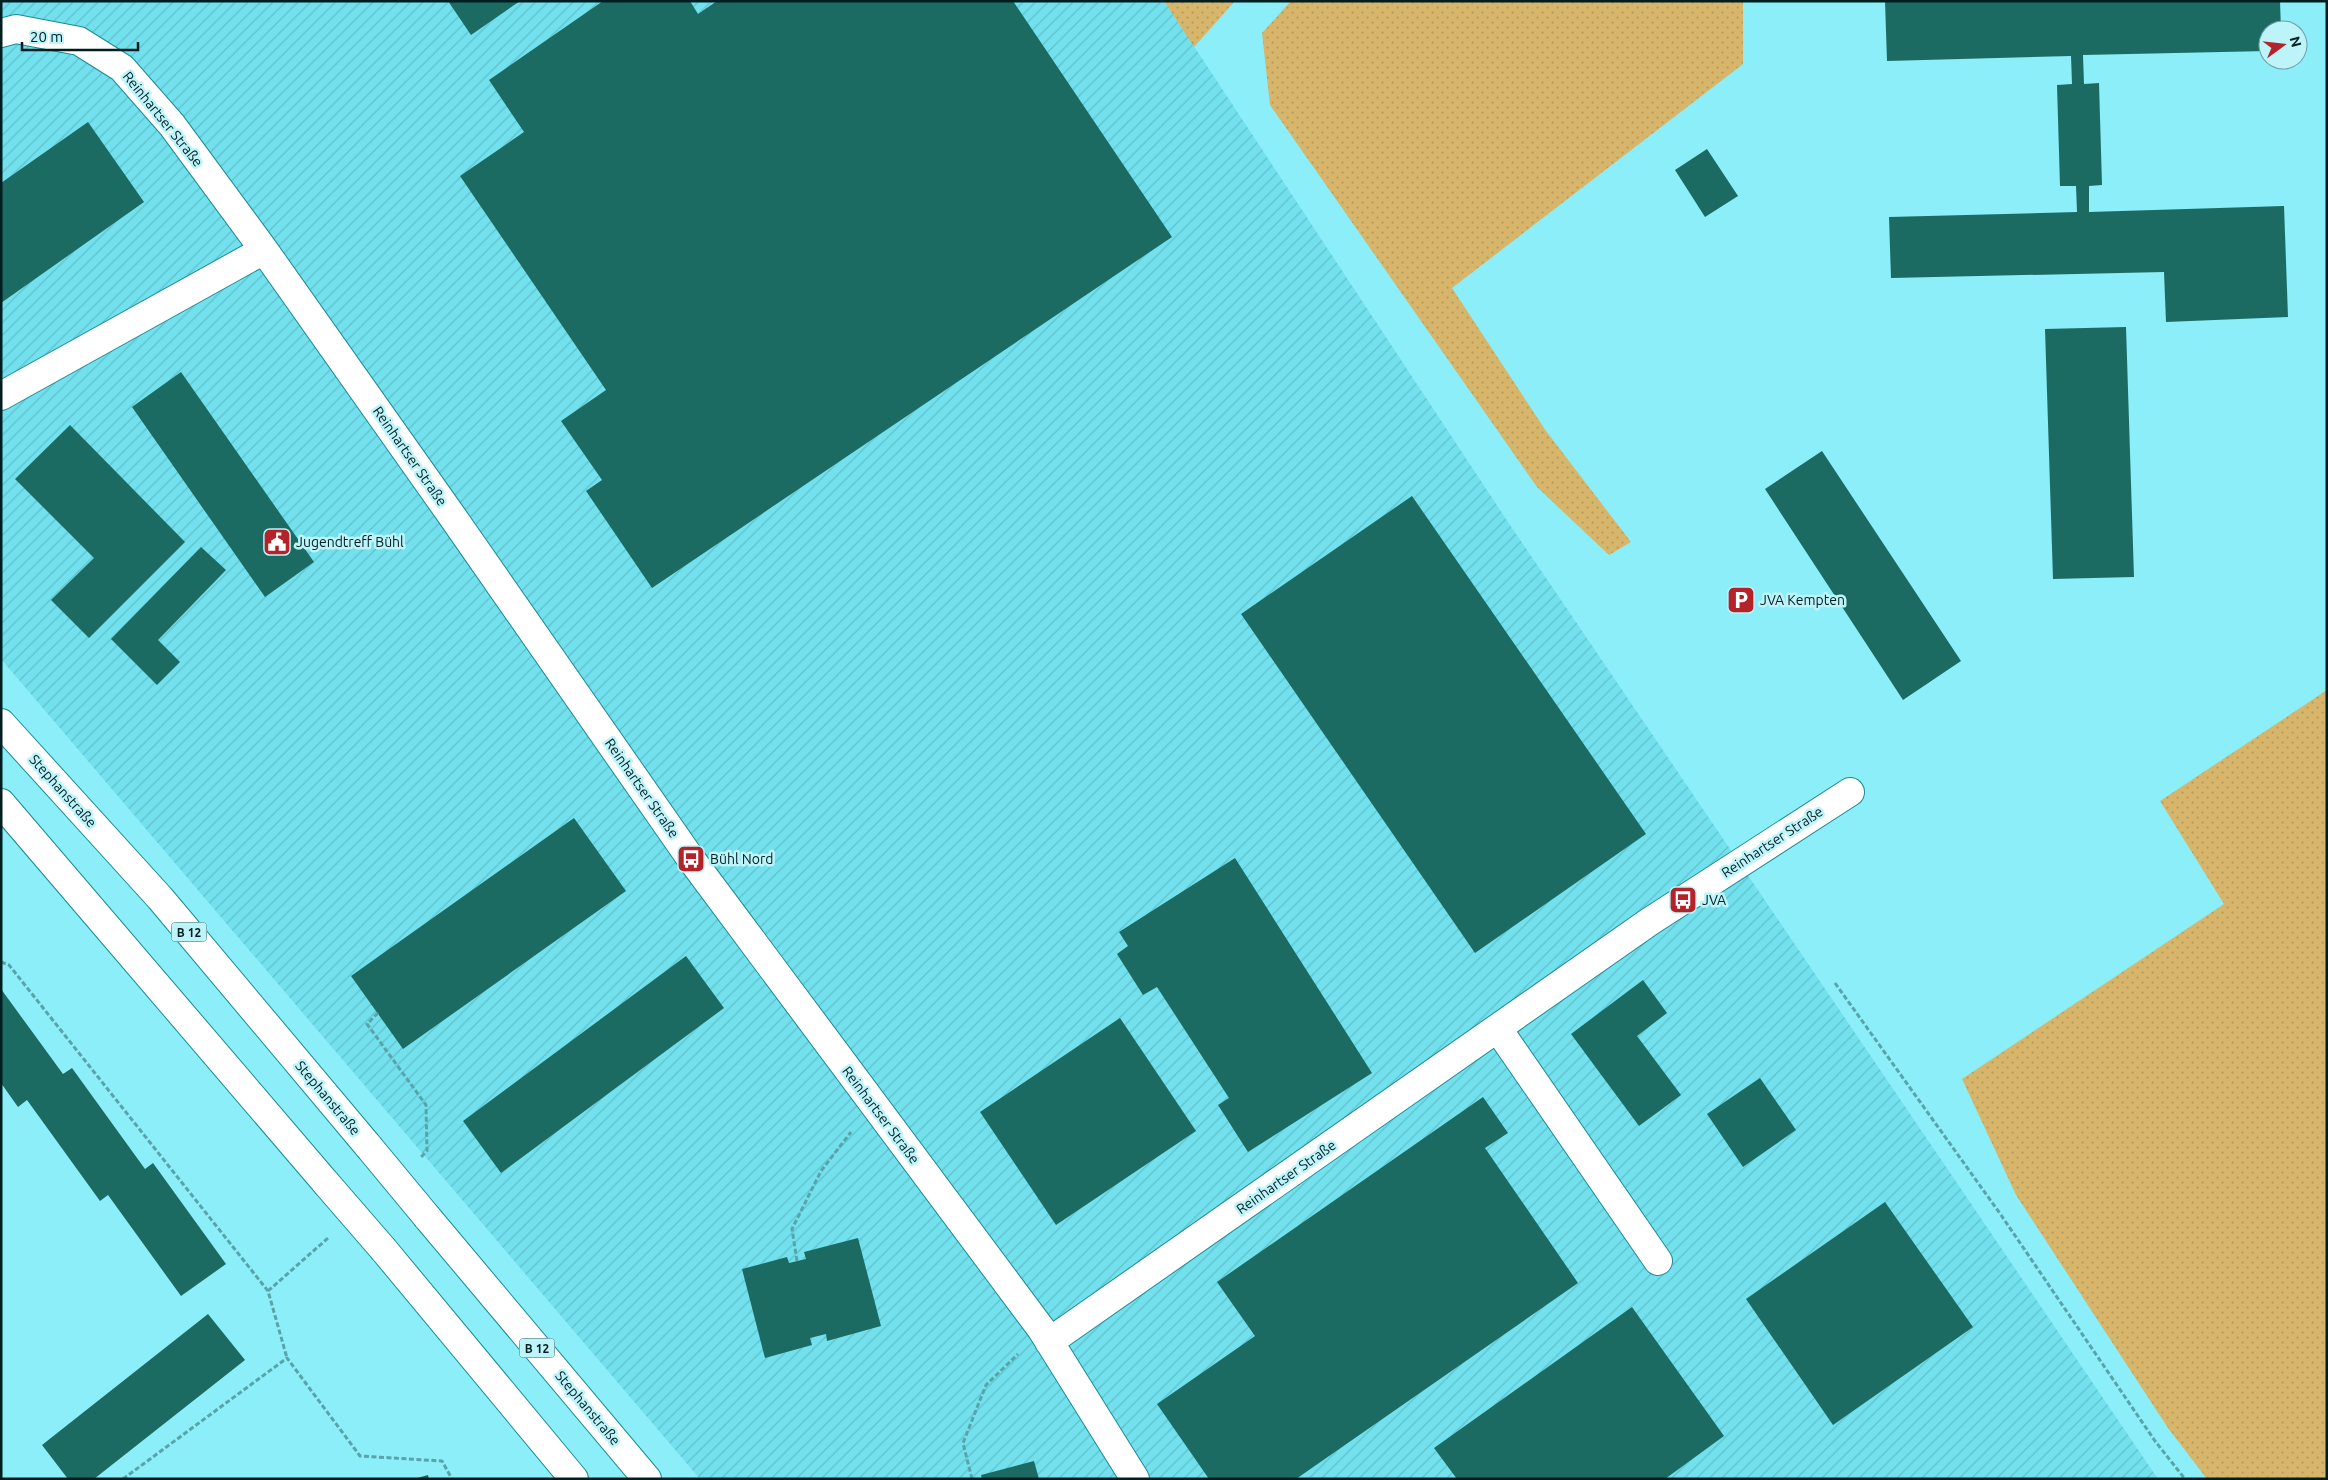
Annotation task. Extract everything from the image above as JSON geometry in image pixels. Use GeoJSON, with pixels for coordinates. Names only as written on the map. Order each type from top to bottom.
{"type":"FeatureCollection","features":[{"type":"Feature","properties":{"kind":"street","name":"Reinhartser Straße"},"geometry":{"type":"LineString","coordinates":[[1,33],[16,29],[79,41],[122,68],[172,125],[264,250],[570,683],[691,859],[1045,1336],[1135,1479]]}},
{"type":"Feature","properties":{"kind":"street"},"geometry":{"type":"LineString","coordinates":[[1,396],[264,250]]}},
{"type":"Feature","properties":{"kind":"street","name":"Stephanstraße"},"geometry":{"type":"LineString","coordinates":[[1,723],[160,898],[647,1479]]}},
{"type":"Feature","properties":{"kind":"street","name":"Reinhartser Straße"},"geometry":{"type":"LineString","coordinates":[[1045,1336],[1498,1029],[1649,922],[1850,792]]}},
{"type":"Feature","properties":{"kind":"street"},"geometry":{"type":"LineString","coordinates":[[1,803],[384,1250],[574,1479]]}},
{"type":"Feature","properties":{"kind":"street"},"geometry":{"type":"LineString","coordinates":[[1498,1029],[1658,1261]]}},
{"type":"Feature","properties":{"kind":"path"},"geometry":{"type":"LineString","coordinates":[[1,962],[9,965],[268,1291],[287,1358],[360,1456],[442,1461],[452,1479]]}},
{"type":"Feature","properties":{"kind":"path"},"geometry":{"type":"LineString","coordinates":[[1835,983],[1990,1199],[2156,1441],[2185,1479]]}},
{"type":"Feature","properties":{"kind":"path"},"geometry":{"type":"LineString","coordinates":[[378,1013],[367,1024],[426,1105]]}},
{"type":"Feature","properties":{"kind":"path"},"geometry":{"type":"LineString","coordinates":[[797,1261],[792,1229],[821,1171],[873,1104]]}},
{"type":"Feature","properties":{"kind":"path"},"geometry":{"type":"LineString","coordinates":[[268,1291],[322,1243]]}},
{"type":"Feature","properties":{"kind":"path"},"geometry":{"type":"LineString","coordinates":[[972,1479],[963,1443],[986,1385],[1045,1336]]}},
{"type":"Feature","properties":{"kind":"path"},"geometry":{"type":"LineString","coordinates":[[123,1479],[287,1358]]}},
{"type":"Feature","properties":{"kind":"shaded area"},"geometry":{"type":"Polygon","coordinates":[[[1,1],[1164,1],[1510,525],[2158,1479],[700,1479],[1,659],[1,1]]]}},
{"type":"Feature","properties":{"kind":"shaded area"},"geometry":{"type":"Polygon","coordinates":[[[1164,1],[1235,1],[1194,47],[1164,1]]]}},
{"type":"Feature","properties":{"kind":"shaded area"},"geometry":{"type":"Polygon","coordinates":[[[1291,1],[1743,1],[1743,64],[1452,288],[1546,431],[1631,542],[1609,555],[1537,487],[1270,105],[1262,33],[1291,1]]]}},
{"type":"Feature","properties":{"kind":"shaded area"},"geometry":{"type":"Polygon","coordinates":[[[2327,690],[2327,1479],[2207,1479],[2168,1428],[2016,1195],[1962,1079],[2224,904],[2160,801],[2327,690]]]}},
{"type":"Feature","properties":{"kind":"building"},"geometry":{"type":"Polygon","coordinates":[[[448,1],[520,1],[471,35],[448,1]]]}},
{"type":"Feature","properties":{"kind":"building"},"geometry":{"type":"Polygon","coordinates":[[[603,1],[690,1],[698,14],[717,1],[1013,1],[1172,237],[652,588],[586,491],[602,480],[561,421],[606,390],[460,176],[524,132],[489,80],[603,1]]]}},
{"type":"Feature","properties":{"kind":"building"},"geometry":{"type":"Polygon","coordinates":[[[1885,1],[2280,1],[2281,20],[2258,20],[2258,51],[2083,55],[2084,84],[2099,83],[2102,185],[2089,186],[2089,212],[2284,206],[2288,317],[2166,322],[2164,272],[1891,278],[1889,217],[2077,212],[2076,186],[2060,186],[2057,85],[2072,84],[2071,56],[1887,61],[1885,1]]]}},
{"type":"Feature","properties":{"kind":"building"},"geometry":{"type":"Polygon","coordinates":[[[88,122],[144,202],[1,303],[1,183],[88,122]]]}},
{"type":"Feature","properties":{"kind":"building"},"geometry":{"type":"Polygon","coordinates":[[[1707,149],[1738,196],[1705,217],[1675,170],[1707,149]]]}},
{"type":"Feature","properties":{"kind":"building"},"geometry":{"type":"Polygon","coordinates":[[[2126,327],[2134,577],[2053,579],[2045,329],[2126,327]]]}},
{"type":"Feature","properties":{"kind":"building"},"geometry":{"type":"Polygon","coordinates":[[[181,372],[314,562],[265,597],[132,407],[181,372]]]}},
{"type":"Feature","properties":{"kind":"building"},"geometry":{"type":"Polygon","coordinates":[[[70,425],[185,542],[89,638],[51,600],[94,558],[15,479],[70,425]]]}},
{"type":"Feature","properties":{"kind":"building"},"geometry":{"type":"Polygon","coordinates":[[[1822,451],[1961,661],[1903,700],[1765,489],[1822,451]]]}},
{"type":"Feature","properties":{"kind":"building"},"geometry":{"type":"Polygon","coordinates":[[[1412,496],[1646,834],[1475,953],[1241,614],[1412,496]]]}},
{"type":"Feature","properties":{"kind":"building"},"geometry":{"type":"Polygon","coordinates":[[[201,547],[226,570],[158,640],[180,662],[157,685],[111,639],[201,547]]]}},
{"type":"Feature","properties":{"kind":"building"},"geometry":{"type":"Polygon","coordinates":[[[574,818],[626,891],[403,1049],[351,976],[574,818]]]}},
{"type":"Feature","properties":{"kind":"building"},"geometry":{"type":"Polygon","coordinates":[[[1235,858],[1372,1073],[1248,1152],[1218,1105],[1229,1098],[1157,987],[1143,995],[1117,954],[1128,946],[1119,932],[1235,858]]]}},
{"type":"Feature","properties":{"kind":"building"},"geometry":{"type":"Polygon","coordinates":[[[686,956],[724,1008],[501,1173],[463,1121],[686,956]]]}},
{"type":"Feature","properties":{"kind":"building"},"geometry":{"type":"Polygon","coordinates":[[[1643,980],[1667,1013],[1637,1036],[1681,1095],[1639,1126],[1571,1034],[1643,980]]]}},
{"type":"Feature","properties":{"kind":"building"},"geometry":{"type":"Polygon","coordinates":[[[1,989],[63,1074],[72,1068],[145,1169],[153,1163],[226,1264],[181,1296],[108,1195],[100,1201],[27,1100],[18,1107],[1,1083],[1,989]]]}},
{"type":"Feature","properties":{"kind":"building"},"geometry":{"type":"Polygon","coordinates":[[[1120,1018],[1196,1131],[1056,1225],[980,1112],[1120,1018]]]}},
{"type":"Feature","properties":{"kind":"building"},"geometry":{"type":"Polygon","coordinates":[[[1760,1078],[1796,1130],[1743,1167],[1707,1114],[1760,1078]]]}},
{"type":"Feature","properties":{"kind":"building"},"geometry":{"type":"Polygon","coordinates":[[[1483,1097],[1508,1133],[1485,1148],[1578,1283],[1296,1479],[1209,1479],[1157,1404],[1255,1336],[1217,1282],[1483,1097]]]}},
{"type":"Feature","properties":{"kind":"building"},"geometry":{"type":"Polygon","coordinates":[[[1885,1202],[1973,1327],[1833,1425],[1746,1299],[1885,1202]]]}},
{"type":"Feature","properties":{"kind":"building"},"geometry":{"type":"Polygon","coordinates":[[[858,1238],[881,1326],[827,1341],[826,1334],[810,1338],[812,1345],[765,1358],[742,1269],[787,1257],[789,1263],[806,1259],[804,1252],[858,1238]]]}},
{"type":"Feature","properties":{"kind":"building"},"geometry":{"type":"Polygon","coordinates":[[[1632,1307],[1724,1436],[1665,1479],[1457,1479],[1434,1448],[1632,1307]]]}},
{"type":"Feature","properties":{"kind":"building"},"geometry":{"type":"Polygon","coordinates":[[[208,1314],[245,1360],[94,1479],[68,1479],[42,1445],[208,1314]]]}},
{"type":"Feature","properties":{"kind":"building"},"geometry":{"type":"Polygon","coordinates":[[[1034,1461],[1039,1479],[982,1479],[981,1475],[1034,1461]]]}},
{"type":"Feature","properties":{"kind":"building"},"geometry":{"type":"Polygon","coordinates":[[[428,1475],[429,1479],[417,1479],[417,1478],[428,1475]]]}},
{"type":"Feature","properties":{"kind":"place","name":"Jugendtreff Bühl"},"geometry":{"type":"Point","coordinates":[277,542]}},
{"type":"Feature","properties":{"kind":"place","name":"JVA Kempten"},"geometry":{"type":"Point","coordinates":[1741,600]}},
{"type":"Feature","properties":{"kind":"place","name":"Bühl Nord"},"geometry":{"type":"Point","coordinates":[691,859]}},
{"type":"Feature","properties":{"kind":"place","name":"JVA"},"geometry":{"type":"Point","coordinates":[1683,900]}}]}
